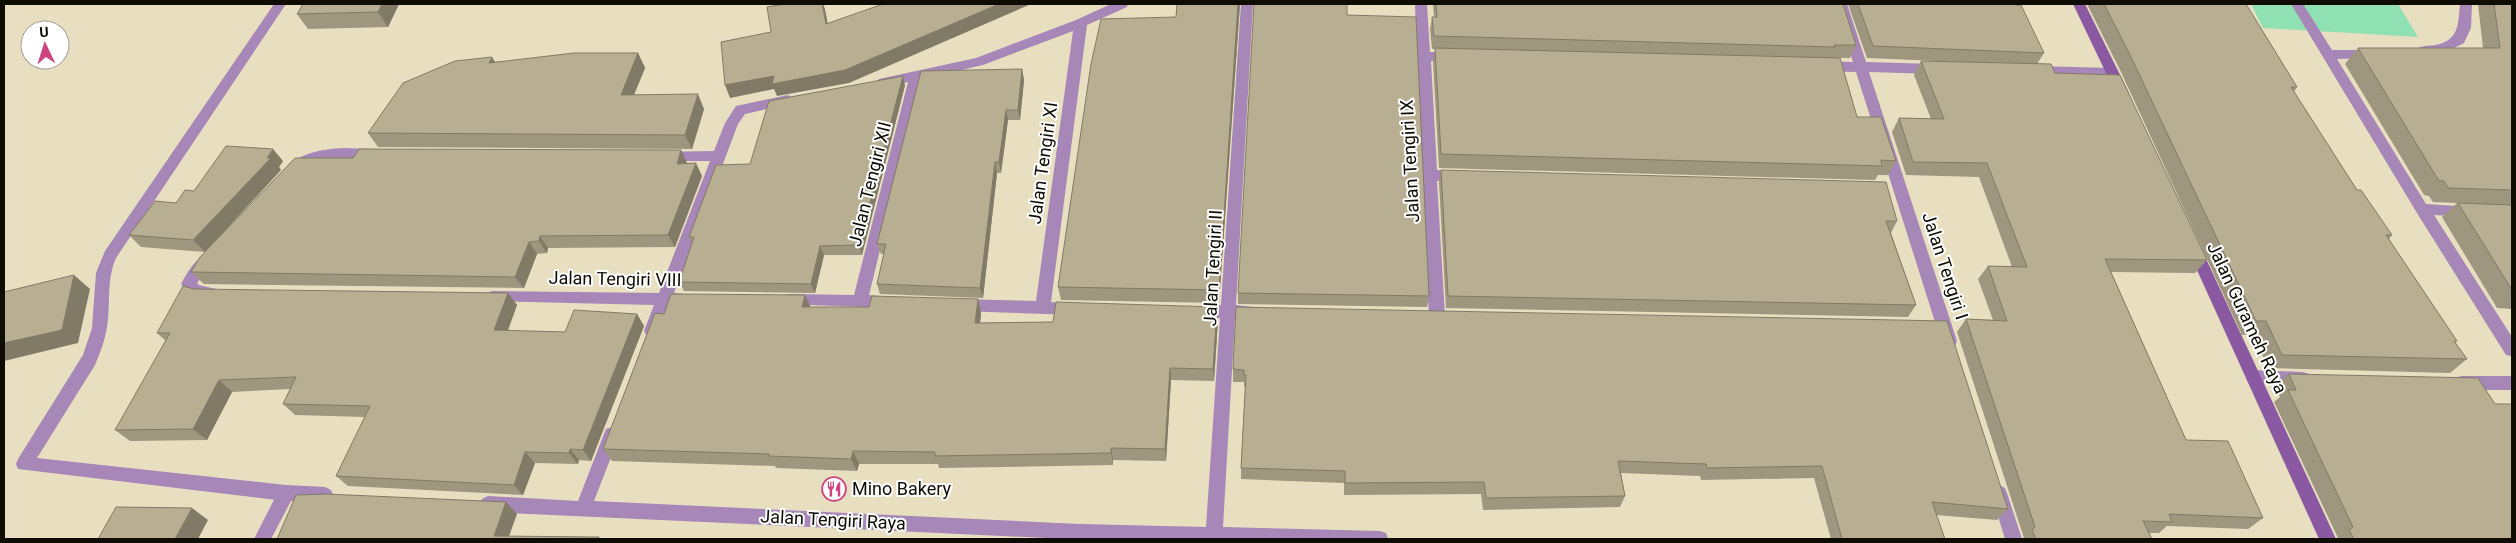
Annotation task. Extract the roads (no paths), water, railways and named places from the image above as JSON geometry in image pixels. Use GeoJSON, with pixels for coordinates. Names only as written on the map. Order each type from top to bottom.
{"type":"FeatureCollection","features":[{"type":"Feature","properties":{"kind":"street"},"geometry":{"type":"LineString","coordinates":[[280,4],[110,255],[102,270],[100,323],[92,354],[24,464],[286,493],[345,496]]}},
{"type":"Feature","properties":{"kind":"street"},"geometry":{"type":"LineString","coordinates":[[868,85],[916,77],[978,62],[1081,23],[1122,4]]}},
{"type":"Feature","properties":{"kind":"street","name":"Jalan Tengiri II"},"geometry":{"type":"LineString","coordinates":[[1214,535],[1247,4]]}},
{"type":"Feature","properties":{"kind":"street","name":"Jalan Tengiri IX"},"geometry":{"type":"LineString","coordinates":[[1421,4],[1428,175],[1437,316]]}},
{"type":"Feature","properties":{"kind":"street","name":"Jalan Tengiri I"},"geometry":{"type":"LineString","coordinates":[[1841,4],[1954,354]]}},
{"type":"Feature","properties":{"kind":"street"},"geometry":{"type":"LineString","coordinates":[[2079,4],[2129,109]]}},
{"type":"Feature","properties":{"kind":"street"},"geometry":{"type":"LineString","coordinates":[[2297,4],[2422,209],[2512,350]]}},
{"type":"Feature","properties":{"kind":"street"},"geometry":{"type":"LineString","coordinates":[[2413,51],[2442,49],[2459,40],[2464,28],[2466,4]]}},
{"type":"Feature","properties":{"kind":"street","name":"Jalan Tengiri XI"},"geometry":{"type":"LineString","coordinates":[[1042,308],[1081,23]]}},
{"type":"Feature","properties":{"kind":"street"},"geometry":{"type":"LineString","coordinates":[[2327,55],[2384,52]]}},
{"type":"Feature","properties":{"kind":"street"},"geometry":{"type":"LineString","coordinates":[[1424,56],[1464,57]]}},
{"type":"Feature","properties":{"kind":"street"},"geometry":{"type":"LineString","coordinates":[[1812,66],[1948,69]]}},
{"type":"Feature","properties":{"kind":"street"},"geometry":{"type":"LineString","coordinates":[[2026,71],[2112,73]]}},
{"type":"Feature","properties":{"kind":"street","name":"Jalan Tengiri XII"},"geometry":{"type":"LineString","coordinates":[[860,301],[916,77]]}},
{"type":"Feature","properties":{"kind":"street"},"geometry":{"type":"LineString","coordinates":[[647,344],[732,123],[741,110],[800,98]]}},
{"type":"Feature","properties":{"kind":"street"},"geometry":{"type":"LineString","coordinates":[[283,182],[296,167],[309,159],[329,154],[389,154]]}},
{"type":"Feature","properties":{"kind":"street"},"geometry":{"type":"LineString","coordinates":[[649,156],[719,156]]}},
{"type":"Feature","properties":{"kind":"street"},"geometry":{"type":"LineString","coordinates":[[1428,175],[1478,176]]}},
{"type":"Feature","properties":{"kind":"street"},"geometry":{"type":"LineString","coordinates":[[1880,187],[1900,188]]}},
{"type":"Feature","properties":{"kind":"street"},"geometry":{"type":"LineString","coordinates":[[2422,209],[2485,212]]}},
{"type":"Feature","properties":{"kind":"street","name":"Jalan Gurameh Raya"},"geometry":{"type":"LineString","coordinates":[[2187,234],[2328,539]]}},
{"type":"Feature","properties":{"kind":"street"},"geometry":{"type":"LineString","coordinates":[[221,247],[193,276],[189,284],[195,291],[226,293]]}},
{"type":"Feature","properties":{"kind":"street","name":"Jalan Tengiri VIII"},"geometry":{"type":"LineString","coordinates":[[476,296],[705,299]]}},
{"type":"Feature","properties":{"kind":"street"},"geometry":{"type":"LineString","coordinates":[[773,300],[908,303]]}},
{"type":"Feature","properties":{"kind":"street"},"geometry":{"type":"LineString","coordinates":[[946,304],[1092,309]]}},
{"type":"Feature","properties":{"kind":"street"},"geometry":{"type":"LineString","coordinates":[[1180,311],[1269,313]]}},
{"type":"Feature","properties":{"kind":"street"},"geometry":{"type":"LineString","coordinates":[[1417,316],[1456,316]]}},
{"type":"Feature","properties":{"kind":"street"},"geometry":{"type":"LineString","coordinates":[[1924,326],[1944,326]]}},
{"type":"Feature","properties":{"kind":"street"},"geometry":{"type":"LineString","coordinates":[[2254,377],[2319,380]]}},
{"type":"Feature","properties":{"kind":"street"},"geometry":{"type":"LineString","coordinates":[[2444,382],[2512,384]]}},
{"type":"Feature","properties":{"kind":"street"},"geometry":{"type":"LineString","coordinates":[[583,509],[619,418]]}},
{"type":"Feature","properties":{"kind":"street"},"geometry":{"type":"LineString","coordinates":[[1993,474],[2014,539]]}},
{"type":"Feature","properties":{"kind":"street"},"geometry":{"type":"LineString","coordinates":[[262,539],[286,493]]}},
{"type":"Feature","properties":{"kind":"street","name":"Jalan Tengiri Raya"},"geometry":{"type":"LineString","coordinates":[[474,503],[1079,535],[1214,535],[1380,539]]}},
{"type":"Feature","properties":{"kind":"place","name":"Mino Bakery"},"geometry":{"type":"Point","coordinates":[834,489]}}]}
